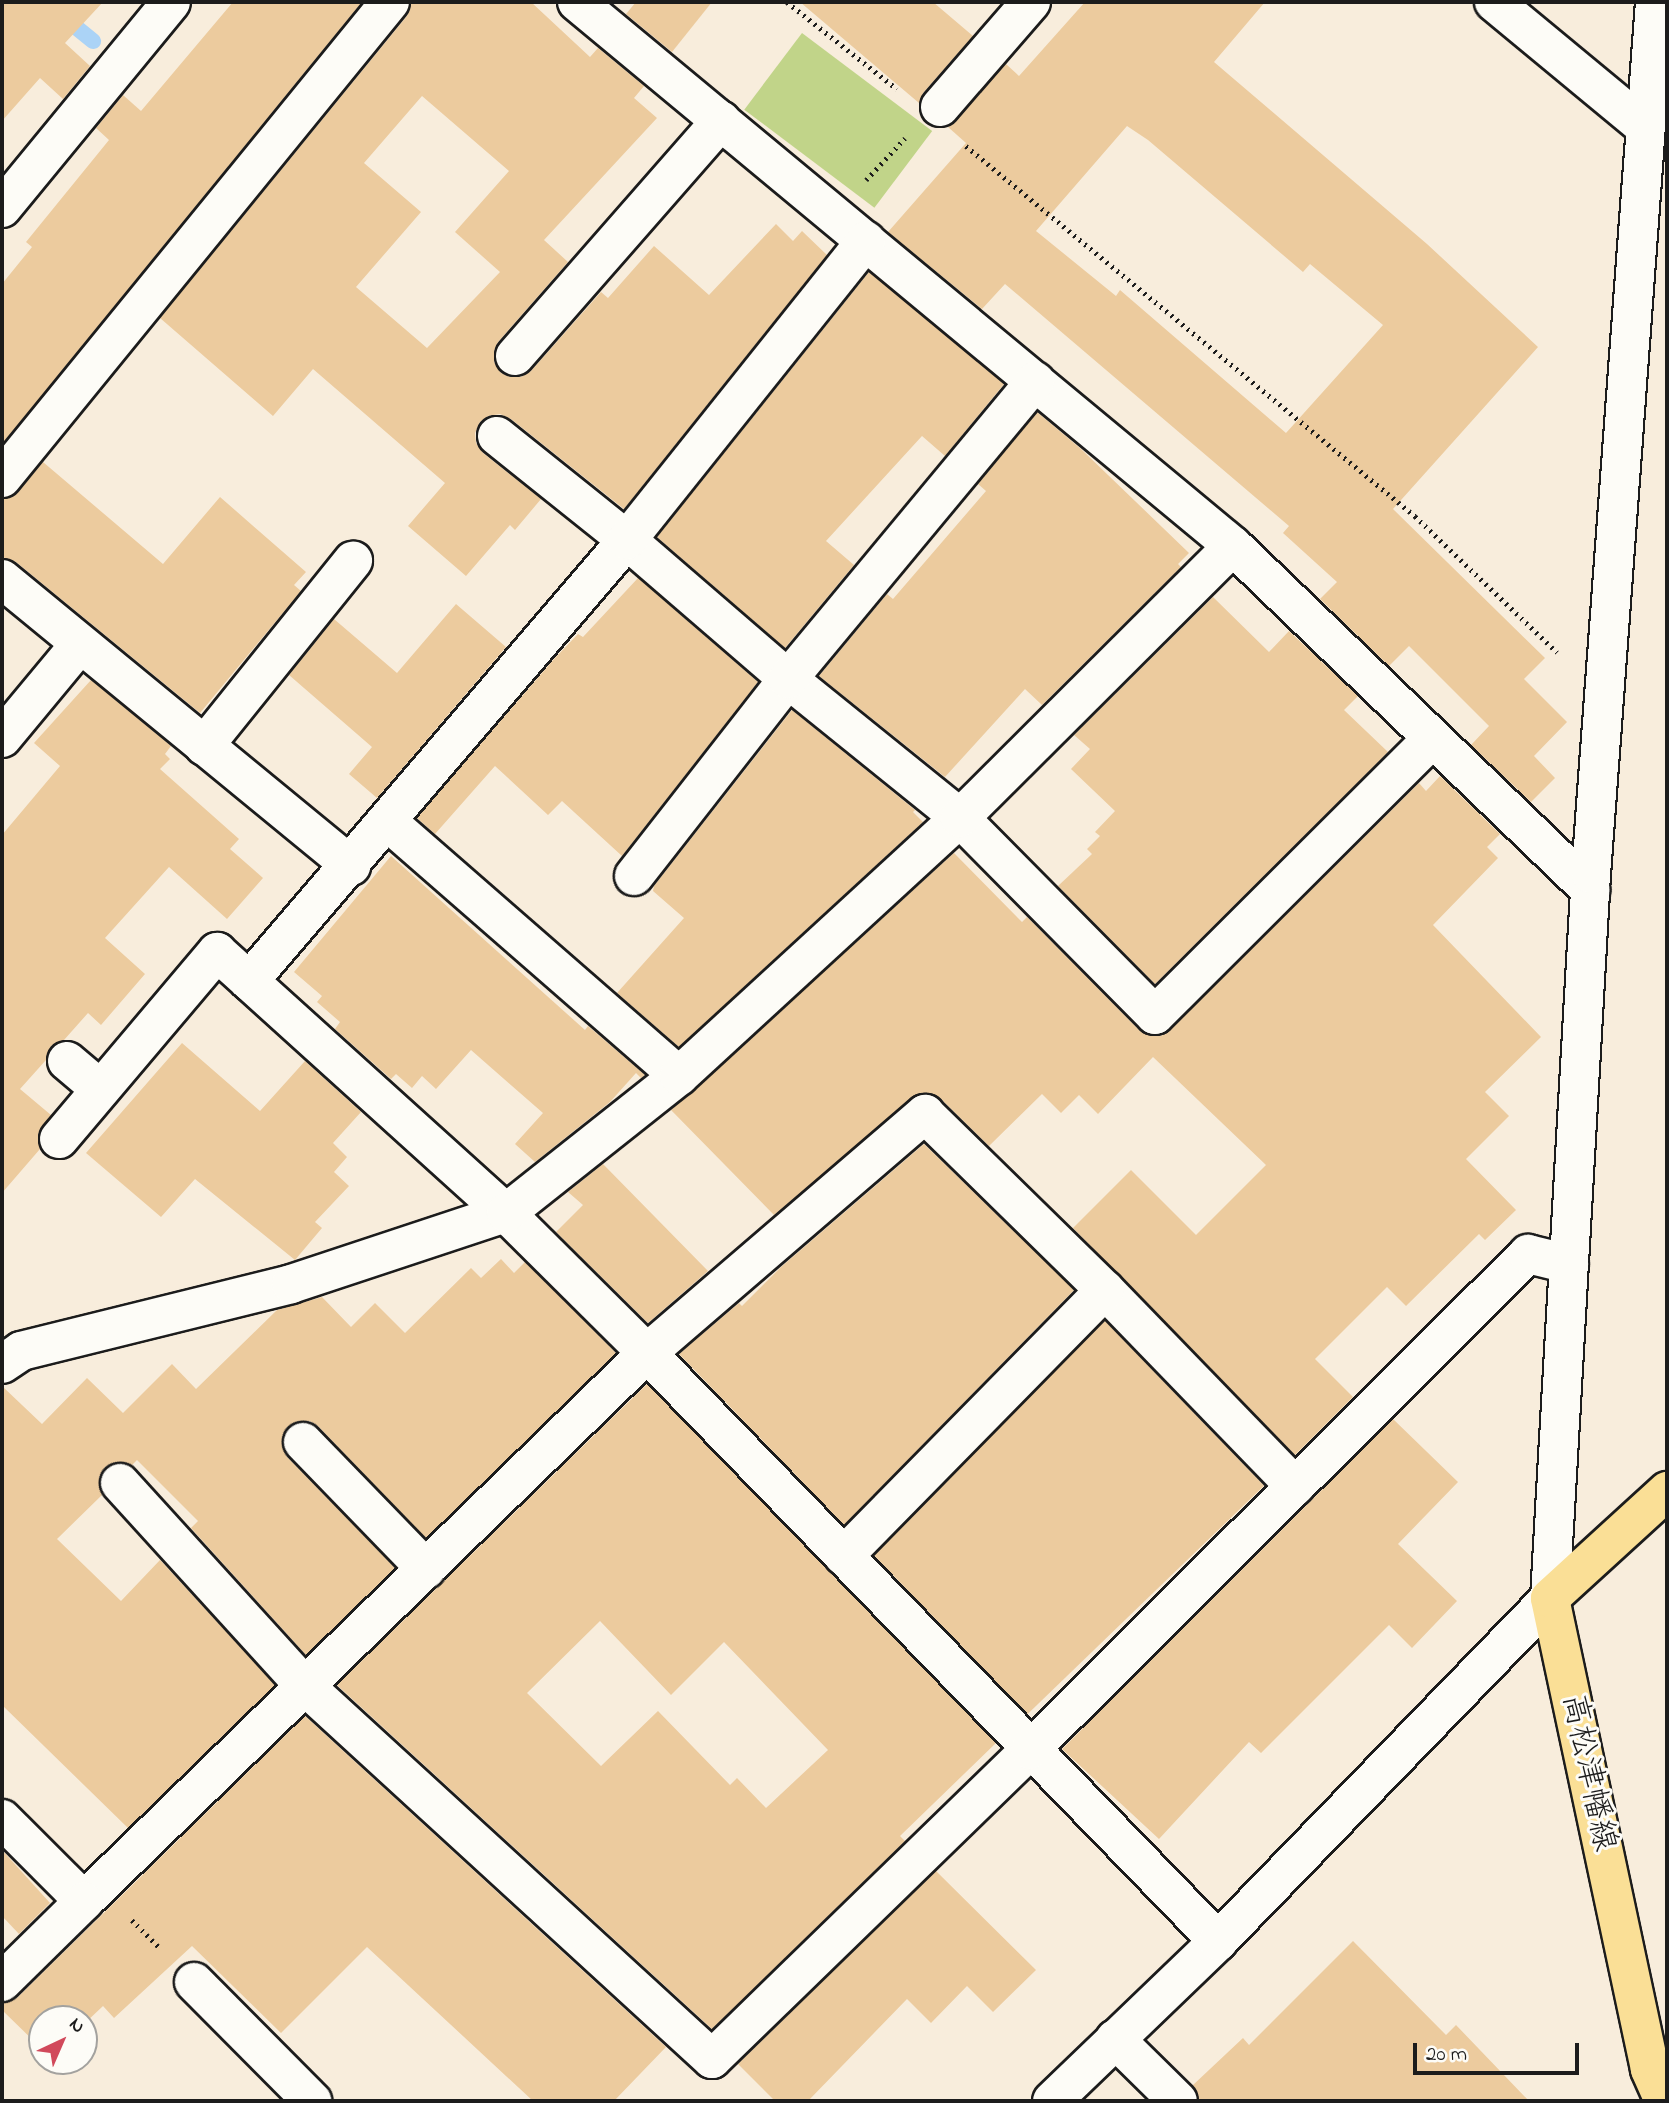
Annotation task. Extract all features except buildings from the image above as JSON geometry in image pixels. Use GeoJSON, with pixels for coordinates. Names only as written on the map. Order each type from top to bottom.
{"type":"FeatureCollection","features":[{"type":"Feature","properties":{"kind":"main road"},"geometry":{"type":"LineString","coordinates":[[1550,1598],[1667,1491]]}},
{"type":"Feature","properties":{"kind":"main road","name":"高松津幡線"},"geometry":{"type":"LineString","coordinates":[[1550,1598],[1650,2069],[1664,2101]]}},
{"type":"Feature","properties":{"kind":"street"},"geometry":{"type":"LineString","coordinates":[[2,208],[172,2]]}},
{"type":"Feature","properties":{"kind":"street"},"geometry":{"type":"LineString","coordinates":[[2,478],[390,2]]}},
{"type":"Feature","properties":{"kind":"street"},"geometry":{"type":"LineString","coordinates":[[577,2],[1233,546],[1590,890]]}},
{"type":"Feature","properties":{"kind":"street"},"geometry":{"type":"LineString","coordinates":[[935,112],[1031,2]]}},
{"type":"Feature","properties":{"kind":"street"},"geometry":{"type":"LineString","coordinates":[[1494,2],[1645,127]]}},
{"type":"Feature","properties":{"kind":"street"},"geometry":{"type":"LineString","coordinates":[[1052,2101],[1218,1941],[1550,1598],[1590,890],[1655,2]]}},
{"type":"Feature","properties":{"kind":"street"},"geometry":{"type":"LineString","coordinates":[[515,356],[721,121]]}},
{"type":"Feature","properties":{"kind":"street"},"geometry":{"type":"LineString","coordinates":[[249,981],[351,866],[627,540],[866,241]]}},
{"type":"Feature","properties":{"kind":"street"},"geometry":{"type":"LineString","coordinates":[[634,876],[788,680],[1035,381]]}},
{"type":"Feature","properties":{"kind":"street"},"geometry":{"type":"LineString","coordinates":[[497,436],[627,540],[788,680],[960,818],[1155,1015],[1433,738]]}},
{"type":"Feature","properties":{"kind":"street"},"geometry":{"type":"LineString","coordinates":[[2,1364],[21,1351],[291,1284],[506,1213],[679,1076],[960,818],[1233,546]]}},
{"type":"Feature","properties":{"kind":"street"},"geometry":{"type":"LineString","coordinates":[[204,746],[353,561]]}},
{"type":"Feature","properties":{"kind":"street"},"geometry":{"type":"LineString","coordinates":[[2,579],[351,866]]}},
{"type":"Feature","properties":{"kind":"street"},"geometry":{"type":"LineString","coordinates":[[2,738],[80,644]]}},
{"type":"Feature","properties":{"kind":"street"},"geometry":{"type":"LineString","coordinates":[[388,822],[679,1076]]}},
{"type":"Feature","properties":{"kind":"street"},"geometry":{"type":"LineString","coordinates":[[58,1139],[217,953],[506,1213],[648,1353],[1218,1941]]}},
{"type":"Feature","properties":{"kind":"street"},"geometry":{"type":"LineString","coordinates":[[67,1061],[100,1089]]}},
{"type":"Feature","properties":{"kind":"street"},"geometry":{"type":"LineString","coordinates":[[2,1982],[648,1353],[925,1114],[1105,1290],[1295,1486]]}},
{"type":"Feature","properties":{"kind":"street"},"geometry":{"type":"LineString","coordinates":[[120,1483],[305,1686],[712,2059],[1030,1750],[1528,1254],[1569,1264]]}},
{"type":"Feature","properties":{"kind":"street"},"geometry":{"type":"LineString","coordinates":[[844,1556],[1105,1290]]}},
{"type":"Feature","properties":{"kind":"street"},"geometry":{"type":"LineString","coordinates":[[303,1442],[426,1569]]}},
{"type":"Feature","properties":{"kind":"street"},"geometry":{"type":"LineString","coordinates":[[2,1819],[92,1894]]}},
{"type":"Feature","properties":{"kind":"street"},"geometry":{"type":"LineString","coordinates":[[194,1982],[312,2101]]}},
{"type":"Feature","properties":{"kind":"street"},"geometry":{"type":"LineString","coordinates":[[1115,2039],[1178,2101]]}},
{"type":"Feature","properties":{"kind":"path"},"geometry":{"type":"LineString","coordinates":[[788,2],[935,112],[1415,516],[1606,699]]}},
{"type":"Feature","properties":{"kind":"path"},"geometry":{"type":"LineString","coordinates":[[834,216],[916,126],[935,112]]}},
{"type":"Feature","properties":{"kind":"path"},"geometry":{"type":"LineString","coordinates":[[92,1894],[194,1982]]}},
{"type":"Feature","properties":{"kind":"green space"},"geometry":{"type":"Polygon","coordinates":[[[802,33],[932,131],[874,208],[744,110],[802,33]]]}},
{"type":"Feature","properties":{"kind":"waterway"},"geometry":{"type":"LineString","coordinates":[[45,2],[93,41]]}}]}
